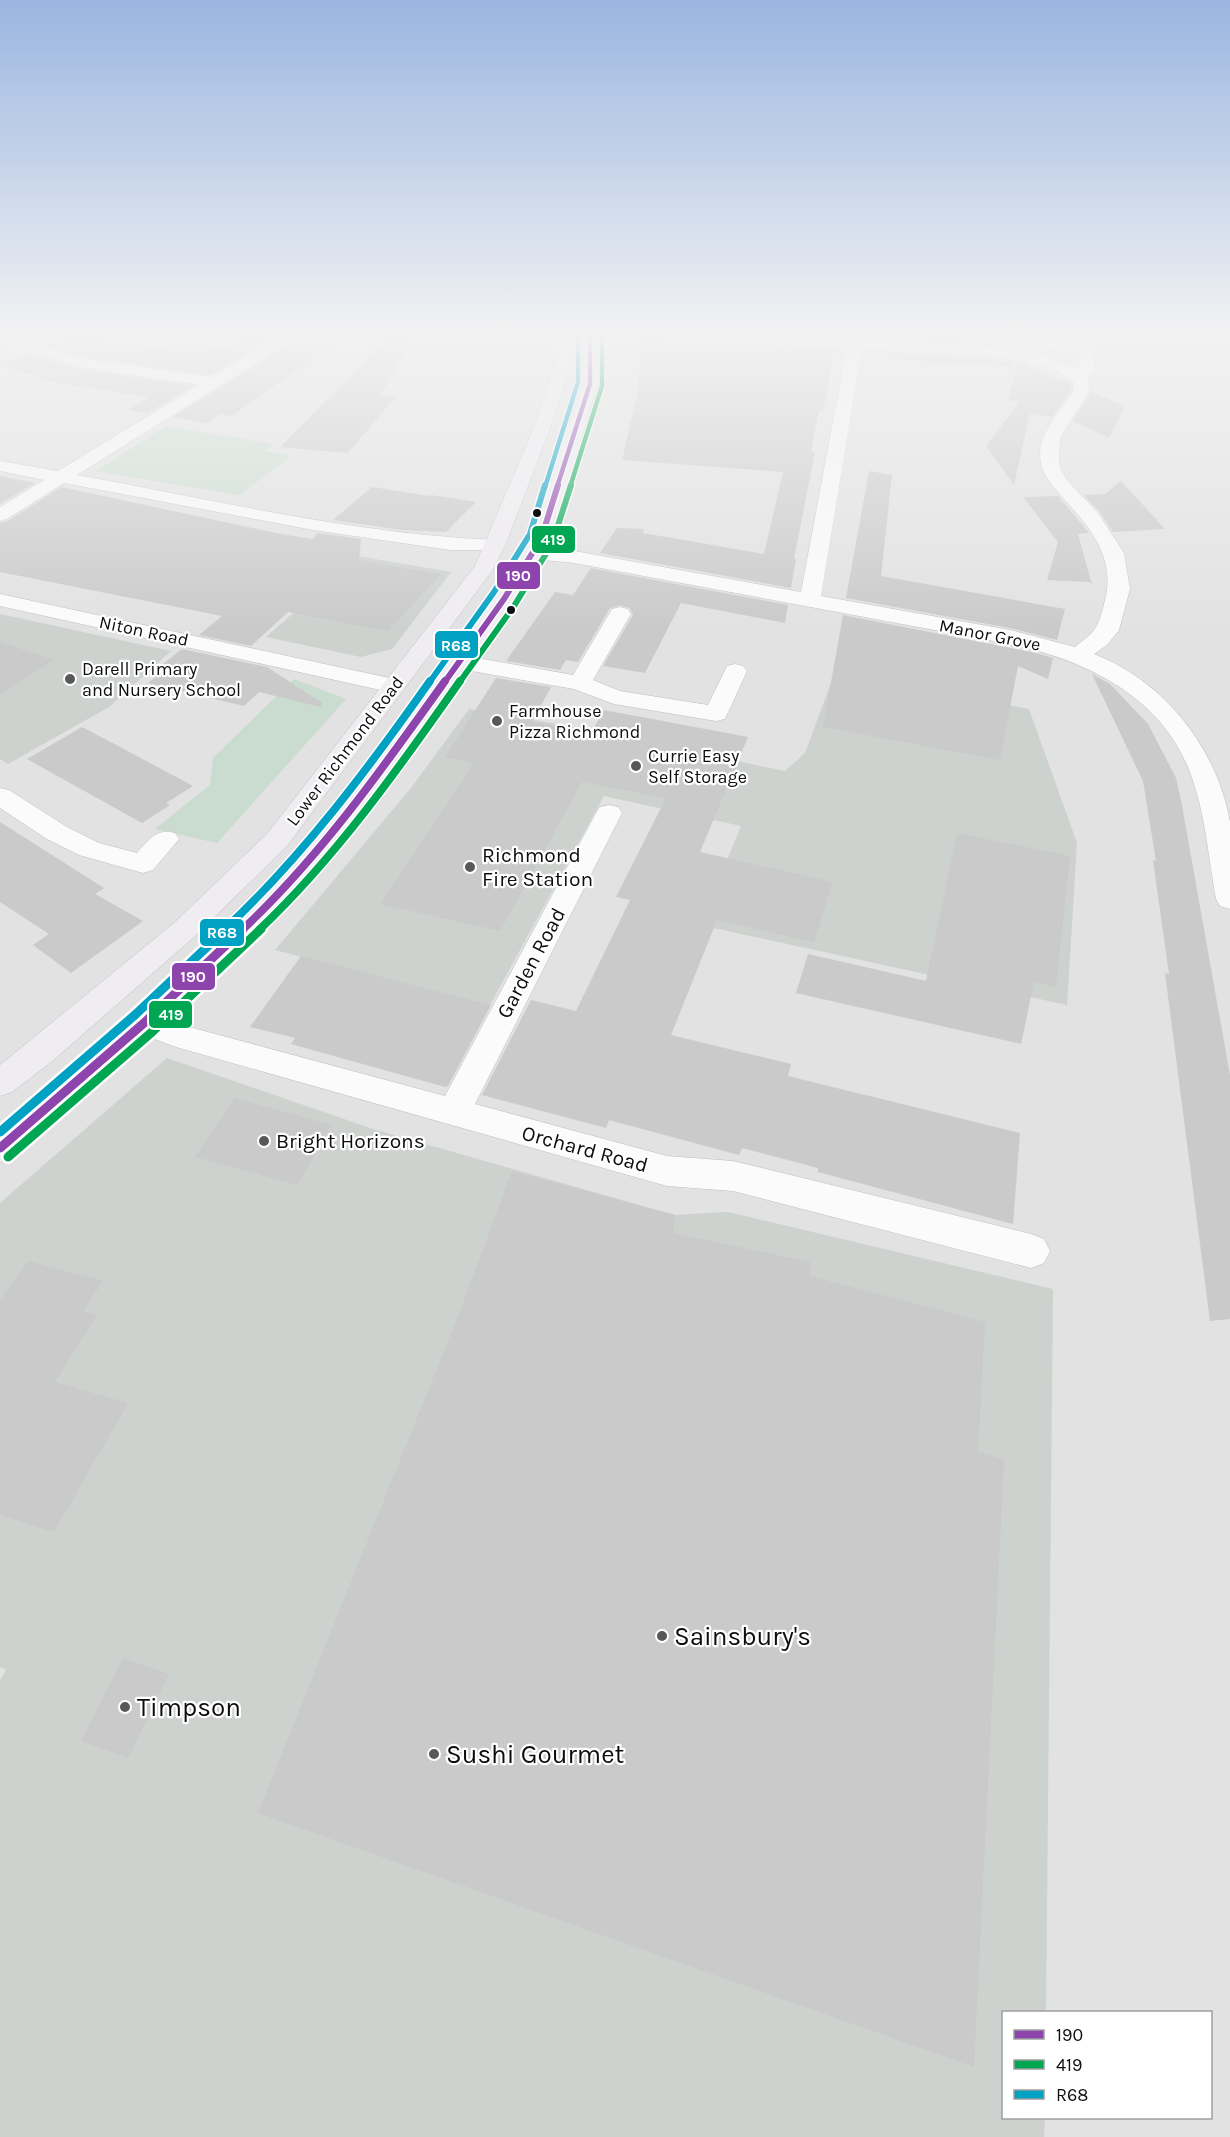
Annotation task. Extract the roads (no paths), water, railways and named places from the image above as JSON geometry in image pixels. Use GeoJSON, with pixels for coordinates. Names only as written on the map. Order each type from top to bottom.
{"type":"FeatureCollection","features":[{"type":"Feature","properties":{"kind":"highway","name":"Lower Richmond Road"},"geometry":{"type":"LineString","coordinates":[[0,1083],[38,1054],[183,930],[277,840],[485,567],[541,431]]}},
{"type":"Feature","properties":{"kind":"highway","name":"Lower Richmond Road"},"geometry":{"type":"LineString","coordinates":[[0,1148],[144,1023],[259,914],[338,826],[385,765],[504,599],[541,539],[575,431]]}},
{"type":"Feature","properties":{"kind":"highway"},"geometry":{"type":"LineString","coordinates":[[277,840],[304,823],[324,822],[338,826]]}},
{"type":"Feature","properties":{"kind":"street"},"geometry":{"type":"LineString","coordinates":[[0,515],[135,431]]}},
{"type":"Feature","properties":{"kind":"street"},"geometry":{"type":"LineString","coordinates":[[810,600],[840,431]]}},
{"type":"Feature","properties":{"kind":"street"},"geometry":{"type":"LineString","coordinates":[[1056,431],[1051,438],[1050,464],[1058,481],[1091,517],[1114,553],[1119,589],[1108,630],[1100,640],[1078,655]]}},
{"type":"Feature","properties":{"kind":"street"},"geometry":{"type":"LineString","coordinates":[[0,466],[325,525],[450,544],[495,546]]}},
{"type":"Feature","properties":{"kind":"street","name":"Manor Grove"},"geometry":{"type":"LineString","coordinates":[[531,554],[574,557],[810,600],[1037,644],[1078,655],[1120,676],[1149,698],[1192,751],[1205,779],[1230,899]]}},
{"type":"Feature","properties":{"kind":"street","name":"Niton Road"},"geometry":{"type":"LineString","coordinates":[[0,600],[394,686]]}},
{"type":"Feature","properties":{"kind":"street"},"geometry":{"type":"LineString","coordinates":[[580,683],[620,614]]}},
{"type":"Feature","properties":{"kind":"street"},"geometry":{"type":"LineString","coordinates":[[459,662],[580,683],[614,697],[716,714],[735,671]]}},
{"type":"Feature","properties":{"kind":"street"},"geometry":{"type":"LineString","coordinates":[[0,796],[57,833],[89,849],[143,864],[165,839]]}},
{"type":"Feature","properties":{"kind":"street","name":"Garden Road"},"geometry":{"type":"LineString","coordinates":[[453,1113],[609,813]]}},
{"type":"Feature","properties":{"kind":"street","name":"Orchard Road"},"geometry":{"type":"LineString","coordinates":[[144,1023],[176,1035],[666,1171],[733,1176],[1031,1251]]}},
{"type":"Feature","properties":{"kind":"place","name":"Darell Primary and Nursery School"},"geometry":{"type":"Point","coordinates":[70,679]}},
{"type":"Feature","properties":{"kind":"place","name":"Farmhouse Pizza Richmond"},"geometry":{"type":"Point","coordinates":[497,721]}},
{"type":"Feature","properties":{"kind":"place","name":"Currie Easy Self Storage"},"geometry":{"type":"Point","coordinates":[636,766]}},
{"type":"Feature","properties":{"kind":"place","name":"Richmond Fire Station"},"geometry":{"type":"Point","coordinates":[470,867]}},
{"type":"Feature","properties":{"kind":"place","name":"Bright Horizons"},"geometry":{"type":"Point","coordinates":[264,1141]}},
{"type":"Feature","properties":{"kind":"place","name":"Sainsbury's"},"geometry":{"type":"Point","coordinates":[662,1636]}},
{"type":"Feature","properties":{"kind":"place","name":"Timpson"},"geometry":{"type":"Point","coordinates":[125,1707]}},
{"type":"Feature","properties":{"kind":"place","name":"Sushi Gourmet"},"geometry":{"type":"Point","coordinates":[434,1754]}}]}
